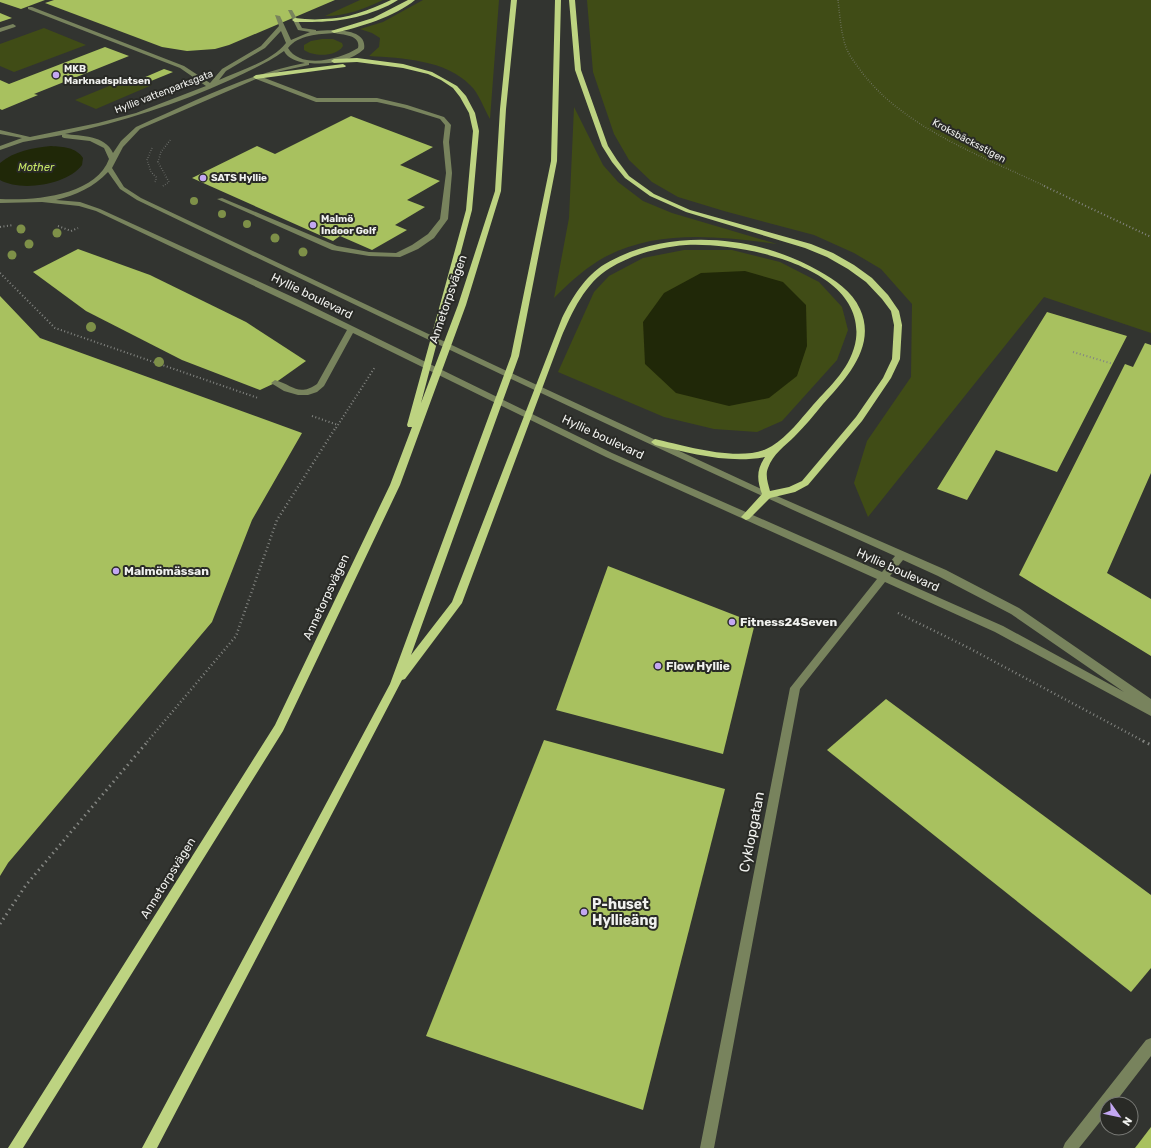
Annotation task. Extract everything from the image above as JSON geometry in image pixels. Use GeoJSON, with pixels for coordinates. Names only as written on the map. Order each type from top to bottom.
{"type":"FeatureCollection","features":[{"type":"Feature","properties":{"kind":"main road"},"geometry":{"type":"LineString","coordinates":[[295,20],[322,21],[345,18],[368,12],[395,0]]}},
{"type":"Feature","properties":{"kind":"main road"},"geometry":{"type":"LineString","coordinates":[[334,31],[354,28],[374,20],[412,0]]}},
{"type":"Feature","properties":{"kind":"main road","name":"Annetorpsvägen"},"geometry":{"type":"LineString","coordinates":[[15,1148],[279,728],[395,485],[462,305],[498,191],[503,109],[514,0]]}},
{"type":"Feature","properties":{"kind":"main road"},"geometry":{"type":"LineString","coordinates":[[149,1148],[396,684],[514,356],[554,161],[558,0]]}},
{"type":"Feature","properties":{"kind":"main road"},"geometry":{"type":"LineString","coordinates":[[572,0],[578,70],[605,146],[614,161],[627,177],[652,195],[682,209],[808,246],[830,255],[851,267],[869,280],[896,311],[898,325],[896,359],[883,384],[858,419],[805,483],[792,490],[767,495],[746,517]]}},
{"type":"Feature","properties":{"kind":"main road"},"geometry":{"type":"LineString","coordinates":[[334,61],[357,60],[403,66],[430,73],[455,87],[463,96],[472,113],[476,131],[469,210],[395,485]]}},
{"type":"Feature","properties":{"kind":"main road"},"geometry":{"type":"LineString","coordinates":[[256,78],[351,65],[403,66]]}},
{"type":"Feature","properties":{"kind":"main road"},"geometry":{"type":"LineString","coordinates":[[396,684],[457,603],[568,311],[580,292],[606,266],[624,257],[662,246],[712,243],[738,245],[783,256],[802,264],[818,272],[847,294],[856,308],[861,323],[860,340],[855,358],[844,376],[810,414],[774,450],[762,470],[762,480],[767,495]]}},
{"type":"Feature","properties":{"kind":"main road"},"geometry":{"type":"LineString","coordinates":[[655,442],[722,455],[760,455],[774,450]]}},
{"type":"Feature","properties":{"kind":"street"},"geometry":{"type":"LineString","coordinates":[[30,8],[182,67],[211,86],[224,70],[263,47],[282,27]]}},
{"type":"Feature","properties":{"kind":"street"},"geometry":{"type":"LineString","coordinates":[[277,16],[287,45],[286,52],[290,56],[298,59],[320,62],[334,61],[355,54],[361,49],[362,44],[360,39],[354,35],[334,31],[321,32],[300,28],[290,11]]}},
{"type":"Feature","properties":{"kind":"street"},"geometry":{"type":"LineString","coordinates":[[0,30],[13,26]]}},
{"type":"Feature","properties":{"kind":"street","name":"Hyllie vattenparksgata"},"geometry":{"type":"LineString","coordinates":[[42,137],[129,117],[211,86],[268,60],[287,45],[302,36],[321,32]]}},
{"type":"Feature","properties":{"kind":"street","name":"Hyllie vattenparksgata"},"geometry":{"type":"LineString","coordinates":[[109,168],[112,159],[124,140],[138,128],[280,69],[320,62]]}},
{"type":"Feature","properties":{"kind":"street"},"geometry":{"type":"LineString","coordinates":[[220,199],[335,248],[369,254],[397,255],[415,247],[431,236],[444,218],[449,173],[446,142],[448,126],[442,118],[405,106],[377,100],[316,100],[256,78]]}},
{"type":"Feature","properties":{"kind":"street"},"geometry":{"type":"LineString","coordinates":[[0,132],[33,138]]}},
{"type":"Feature","properties":{"kind":"street"},"geometry":{"type":"LineString","coordinates":[[0,148],[33,138],[70,136],[92,139],[107,148],[112,159]]}},
{"type":"Feature","properties":{"kind":"street"},"geometry":{"type":"LineString","coordinates":[[0,202],[40,200],[69,193],[87,186],[100,178],[109,168]]}},
{"type":"Feature","properties":{"kind":"street","name":"Hyllie boulevard"},"geometry":{"type":"LineString","coordinates":[[109,168],[122,188],[139,200],[615,425],[942,573],[1015,611],[1151,705]]}},
{"type":"Feature","properties":{"kind":"street","name":"Hyllie boulevard"},"geometry":{"type":"LineString","coordinates":[[40,200],[80,204],[98,210],[352,329],[609,455],[999,629],[1151,712]]}},
{"type":"Feature","properties":{"kind":"street"},"geometry":{"type":"LineString","coordinates":[[275,383],[298,394],[314,391],[320,386],[352,329]]}},
{"type":"Feature","properties":{"kind":"street","name":"Cyklopgatan"},"geometry":{"type":"LineString","coordinates":[[707,1148],[795,688],[901,555]]}},
{"type":"Feature","properties":{"kind":"street"},"geometry":{"type":"LineString","coordinates":[[1070,1148],[1151,1046]]}},
{"type":"Feature","properties":{"kind":"path","name":"Kroksbäcksstigen"},"geometry":{"type":"LineString","coordinates":[[838,0],[842,32],[850,55],[869,81],[896,107],[936,133],[1151,237]]}},
{"type":"Feature","properties":{"kind":"path"},"geometry":{"type":"LineString","coordinates":[[152,184],[156,181],[156,177],[147,160],[153,146]]}},
{"type":"Feature","properties":{"kind":"path"},"geometry":{"type":"LineString","coordinates":[[0,273],[55,328],[264,400]]}},
{"type":"Feature","properties":{"kind":"path"},"geometry":{"type":"LineString","coordinates":[[1073,352],[1113,364]]}},
{"type":"Feature","properties":{"kind":"path"},"geometry":{"type":"LineString","coordinates":[[0,924],[26,885],[236,636],[277,520],[377,363]]}},
{"type":"Feature","properties":{"kind":"path"},"geometry":{"type":"LineString","coordinates":[[308,415],[338,425]]}},
{"type":"Feature","properties":{"kind":"shaded area"},"geometry":{"type":"Polygon","coordinates":[[[360,0],[383,0],[355,11],[340,15],[325,16],[360,0]]]}},
{"type":"Feature","properties":{"kind":"shaded area"},"geometry":{"type":"Polygon","coordinates":[[[423,0],[499,0],[490,119],[473,88],[449,70],[436,65],[409,59],[369,56],[379,47],[380,38],[372,33],[360,29],[383,22],[423,0]]]}},
{"type":"Feature","properties":{"kind":"shaded area"},"geometry":{"type":"Polygon","coordinates":[[[587,0],[1151,0],[1151,333],[1044,297],[868,517],[854,483],[867,441],[911,377],[912,304],[881,269],[854,253],[814,235],[678,197],[652,182],[629,160],[614,134],[593,72],[587,0]]]}},
{"type":"Feature","properties":{"kind":"shaded area"},"geometry":{"type":"Polygon","coordinates":[[[44,28],[86,45],[14,72],[0,66],[0,44],[44,28]]]}},
{"type":"Feature","properties":{"kind":"shaded area"},"geometry":{"type":"Polygon","coordinates":[[[333,39],[342,43],[343,46],[340,50],[325,55],[313,54],[304,50],[304,45],[311,41],[333,39]]]}},
{"type":"Feature","properties":{"kind":"shaded area"},"geometry":{"type":"Polygon","coordinates":[[[131,77],[152,85],[96,109],[75,100],[131,77]]]}},
{"type":"Feature","properties":{"kind":"shaded area"},"geometry":{"type":"Polygon","coordinates":[[[574,107],[603,165],[618,182],[643,201],[672,213],[777,244],[709,237],[663,239],[640,243],[619,250],[598,261],[575,278],[554,298],[569,218],[574,107]]]}},
{"type":"Feature","properties":{"kind":"shaded area"},"geometry":{"type":"Polygon","coordinates":[[[684,250],[732,250],[780,262],[819,282],[842,307],[848,330],[837,360],[782,421],[757,432],[714,429],[664,417],[558,372],[594,292],[609,276],[643,258],[684,250]]]}},
{"type":"Feature","properties":{"kind":"water","name":"Mother"},"geometry":{"type":"Polygon","coordinates":[[[51,146],[69,148],[77,152],[83,158],[82,165],[75,172],[55,182],[31,186],[20,186],[9,184],[0,180],[0,163],[5,159],[24,151],[51,146]]]}},
{"type":"Feature","properties":{"kind":"water"},"geometry":{"type":"Polygon","coordinates":[[[745,271],[783,282],[806,305],[807,346],[797,376],[769,398],[729,406],[676,393],[645,364],[643,322],[664,293],[701,273],[745,271]]]}},
{"type":"Feature","properties":{"kind":"building"},"geometry":{"type":"Polygon","coordinates":[[[0,0],[45,0],[21,9],[0,2],[0,0]]]}},
{"type":"Feature","properties":{"kind":"building"},"geometry":{"type":"Polygon","coordinates":[[[54,0],[335,0],[229,45],[215,49],[187,51],[162,47],[45,3],[54,0]]]}},
{"type":"Feature","properties":{"kind":"building"},"geometry":{"type":"Polygon","coordinates":[[[0,13],[12,18],[0,22],[0,13]]]}},
{"type":"Feature","properties":{"kind":"building","name":"MKB Marknadsplatsen"},"geometry":{"type":"Polygon","coordinates":[[[105,47],[129,56],[34,94],[38,95],[2,110],[0,109],[0,80],[9,84],[105,47]]]}},
{"type":"Feature","properties":{"kind":"building"},"geometry":{"type":"Polygon","coordinates":[[[164,69],[173,72],[151,81],[143,78],[164,69]]]}},
{"type":"Feature","properties":{"kind":"building"},"geometry":{"type":"Polygon","coordinates":[[[351,116],[433,147],[400,165],[440,181],[407,200],[425,207],[395,225],[407,230],[372,250],[340,236],[333,241],[192,178],[257,146],[275,154],[351,116]]]}},
{"type":"Feature","properties":{"kind":"building"},"geometry":{"type":"Polygon","coordinates":[[[78,249],[150,275],[246,322],[306,361],[275,383],[260,390],[182,360],[86,311],[33,272],[78,249]]]}},
{"type":"Feature","properties":{"kind":"building","name":"Malmömässan"},"geometry":{"type":"Polygon","coordinates":[[[0,296],[40,338],[302,433],[252,520],[212,622],[8,863],[0,876],[0,296]]]}},
{"type":"Feature","properties":{"kind":"building"},"geometry":{"type":"Polygon","coordinates":[[[1047,312],[1127,336],[1057,472],[996,450],[967,500],[937,489],[1047,312]]]}},
{"type":"Feature","properties":{"kind":"building"},"geometry":{"type":"Polygon","coordinates":[[[1145,343],[1151,345],[1151,473],[1107,573],[1151,599],[1151,656],[1019,575],[1125,364],[1133,367],[1145,343]]]}},
{"type":"Feature","properties":{"kind":"building","name":"Flow Hyllie"},"geometry":{"type":"Polygon","coordinates":[[[608,566],[755,623],[723,754],[556,710],[608,566]]]}},
{"type":"Feature","properties":{"kind":"building"},"geometry":{"type":"Polygon","coordinates":[[[886,699],[1151,895],[1151,968],[1131,992],[827,750],[886,699]]]}},
{"type":"Feature","properties":{"kind":"building","name":"P-huset Hyllieäng"},"geometry":{"type":"Polygon","coordinates":[[[544,740],[725,789],[643,1110],[426,1036],[544,740]]]}},
{"type":"Feature","properties":{"kind":"building"},"geometry":{"type":"Polygon","coordinates":[[[1151,1127],[1151,1148],[1135,1148],[1151,1127]]]}},
{"type":"Feature","properties":{"kind":"place","name":"MKB Marknadsplatsen"},"geometry":{"type":"Point","coordinates":[56,75]}},
{"type":"Feature","properties":{"kind":"place","name":"SATS Hyllie"},"geometry":{"type":"Point","coordinates":[203,178]}},
{"type":"Feature","properties":{"kind":"place","name":"Malmö Indoor Golf"},"geometry":{"type":"Point","coordinates":[313,225]}},
{"type":"Feature","properties":{"kind":"place","name":"Malmömässan"},"geometry":{"type":"Point","coordinates":[116,571]}},
{"type":"Feature","properties":{"kind":"place","name":"Fitness24Seven"},"geometry":{"type":"Point","coordinates":[732,622]}},
{"type":"Feature","properties":{"kind":"place","name":"Flow Hyllie"},"geometry":{"type":"Point","coordinates":[658,666]}},
{"type":"Feature","properties":{"kind":"place","name":"P-huset Hyllieäng"},"geometry":{"type":"Point","coordinates":[584,912]}}]}
